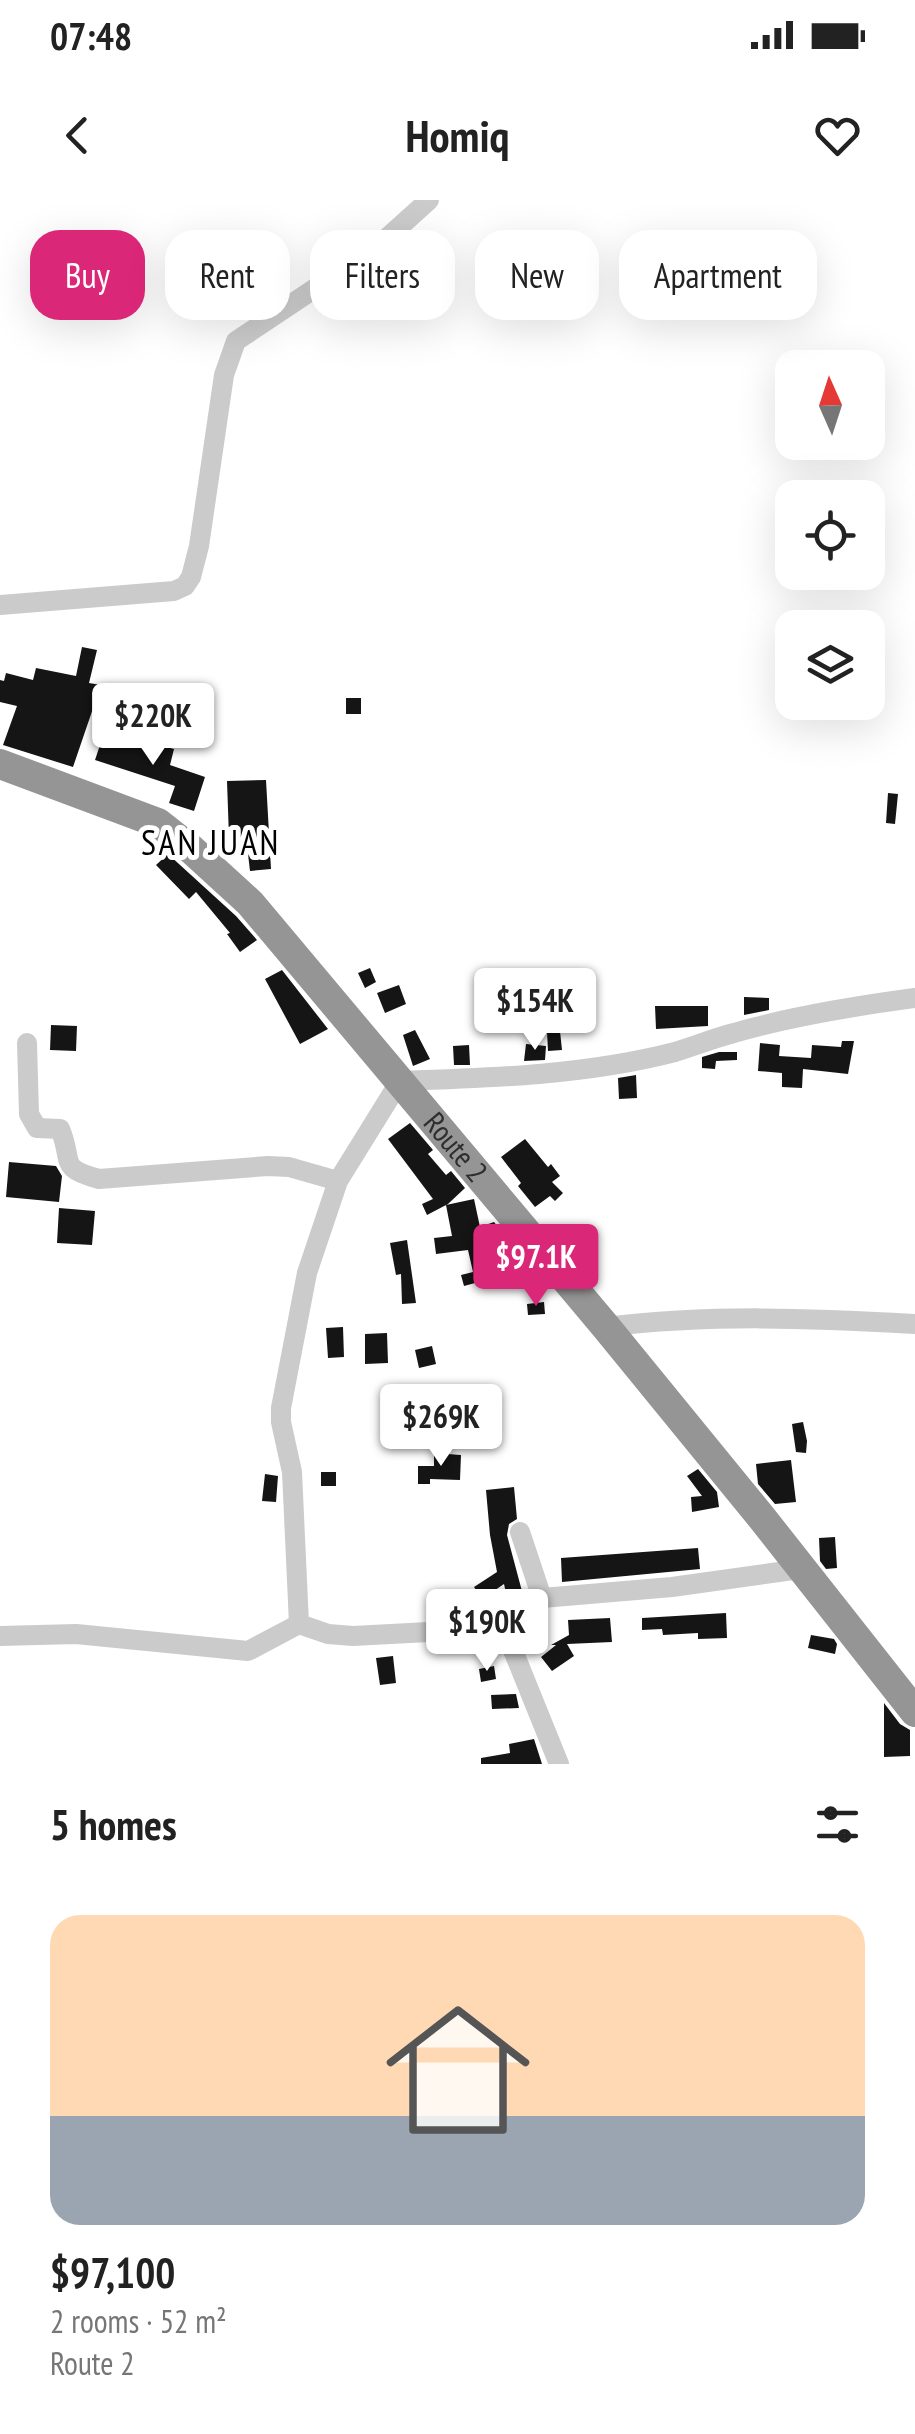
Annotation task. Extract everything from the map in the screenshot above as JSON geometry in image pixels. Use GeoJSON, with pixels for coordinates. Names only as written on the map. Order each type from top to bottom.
{"type":"FeatureCollection","features":[{"type":"Feature","properties":{"kind":"highway","name":"Route 2"},"geometry":{"type":"LineString","coordinates":[[0,764],[158,823],[250,903],[366,1046],[606,1327],[915,1712]]}},
{"type":"Feature","properties":{"kind":"street"},"geometry":{"type":"LineString","coordinates":[[0,605],[174,591],[185,586],[192,578],[199,546],[224,374],[236,341],[377,247],[429,200]]}},
{"type":"Feature","properties":{"kind":"street"},"geometry":{"type":"LineString","coordinates":[[299,1624],[292,1472],[281,1422],[282,1398],[308,1273],[338,1181],[410,1093],[474,1079],[590,1068],[674,1052],[736,1032],[862,1005],[915,998]]}},
{"type":"Feature","properties":{"kind":"street"},"geometry":{"type":"LineString","coordinates":[[27,1043],[29,1114],[37,1128],[60,1129],[74,1172],[99,1179],[268,1166],[338,1181]]}},
{"type":"Feature","properties":{"kind":"street"},"geometry":{"type":"LineString","coordinates":[[606,1327],[764,1317],[915,1324]]}},
{"type":"Feature","properties":{"kind":"street"},"geometry":{"type":"LineString","coordinates":[[520,1532],[542,1598]]}},
{"type":"Feature","properties":{"kind":"street"},"geometry":{"type":"LineString","coordinates":[[0,1636],[76,1634],[248,1652],[299,1624],[328,1634],[353,1636],[504,1628],[542,1598],[672,1588],[800,1569]]}},
{"type":"Feature","properties":{"kind":"street"},"geometry":{"type":"LineString","coordinates":[[504,1628],[559,1764]]}},
{"type":"Feature","properties":{"kind":"building"},"geometry":{"type":"Polygon","coordinates":[[[82,647],[97,650],[89,683],[101,685],[73,767],[3,745],[17,706],[0,702],[0,680],[4,681],[6,673],[33,680],[36,668],[76,676],[82,647]]]}},
{"type":"Feature","properties":{"kind":"building"},"geometry":{"type":"Polygon","coordinates":[[[346,698],[361,698],[361,714],[346,714],[346,698]]]}},
{"type":"Feature","properties":{"kind":"building"},"geometry":{"type":"Polygon","coordinates":[[[103,736],[138,747],[140,740],[174,749],[170,765],[205,777],[194,811],[169,803],[175,786],[95,760],[103,736]]]}},
{"type":"Feature","properties":{"kind":"building"},"geometry":{"type":"Polygon","coordinates":[[[266,780],[271,869],[250,871],[246,837],[229,838],[227,781],[266,780]]]}},
{"type":"Feature","properties":{"kind":"building"},"geometry":{"type":"Polygon","coordinates":[[[888,793],[898,794],[895,824],[886,823],[888,793]]]}},
{"type":"Feature","properties":{"kind":"building"},"geometry":{"type":"Polygon","coordinates":[[[168,854],[257,940],[240,952],[227,934],[230,933],[196,892],[189,899],[156,865],[168,854]]]}},
{"type":"Feature","properties":{"kind":"building"},"geometry":{"type":"Polygon","coordinates":[[[370,968],[376,982],[365,988],[358,973],[370,968]]]}},
{"type":"Feature","properties":{"kind":"building"},"geometry":{"type":"Polygon","coordinates":[[[282,970],[328,1029],[300,1044],[265,979],[282,970]]]}},
{"type":"Feature","properties":{"kind":"building"},"geometry":{"type":"Polygon","coordinates":[[[399,985],[406,1004],[385,1013],[377,993],[399,985]]]}},
{"type":"Feature","properties":{"kind":"building"},"geometry":{"type":"Polygon","coordinates":[[[744,997],[769,998],[769,1010],[744,1015],[744,997]]]}},
{"type":"Feature","properties":{"kind":"building"},"geometry":{"type":"Polygon","coordinates":[[[655,1006],[708,1006],[708,1026],[656,1029],[655,1006]]]}},
{"type":"Feature","properties":{"kind":"building"},"geometry":{"type":"Polygon","coordinates":[[[51,1025],[77,1026],[76,1051],[50,1050],[51,1025]]]}},
{"type":"Feature","properties":{"kind":"building"},"geometry":{"type":"Polygon","coordinates":[[[415,1030],[430,1059],[413,1066],[403,1035],[415,1030]]]}},
{"type":"Feature","properties":{"kind":"building"},"geometry":{"type":"Polygon","coordinates":[[[560,1031],[562,1050],[548,1051],[547,1032],[560,1031]]]}},
{"type":"Feature","properties":{"kind":"building"},"geometry":{"type":"Polygon","coordinates":[[[842,1041],[854,1041],[848,1074],[803,1069],[802,1088],[782,1087],[782,1073],[758,1071],[760,1043],[780,1045],[779,1056],[811,1058],[812,1045],[841,1047],[842,1041]]]}},
{"type":"Feature","properties":{"kind":"building"},"geometry":{"type":"Polygon","coordinates":[[[526,1044],[546,1046],[545,1060],[524,1061],[526,1044]]]}},
{"type":"Feature","properties":{"kind":"building"},"geometry":{"type":"Polygon","coordinates":[[[469,1045],[470,1065],[454,1065],[453,1046],[469,1045]]]}},
{"type":"Feature","properties":{"kind":"building"},"geometry":{"type":"Polygon","coordinates":[[[737,1052],[737,1060],[716,1061],[715,1069],[702,1068],[702,1057],[737,1052]]]}},
{"type":"Feature","properties":{"kind":"building"},"geometry":{"type":"Polygon","coordinates":[[[636,1075],[637,1098],[619,1099],[618,1078],[636,1075]]]}},
{"type":"Feature","properties":{"kind":"building"},"geometry":{"type":"Polygon","coordinates":[[[410,1123],[433,1150],[428,1154],[446,1175],[451,1171],[465,1188],[448,1204],[427,1215],[422,1204],[433,1199],[388,1139],[410,1123]]]}},
{"type":"Feature","properties":{"kind":"building"},"geometry":{"type":"Polygon","coordinates":[[[525,1139],[560,1176],[552,1182],[563,1193],[555,1201],[550,1196],[535,1207],[501,1157],[525,1139]]]}},
{"type":"Feature","properties":{"kind":"building"},"geometry":{"type":"Polygon","coordinates":[[[9,1162],[56,1166],[62,1176],[59,1202],[6,1197],[9,1162]]]}},
{"type":"Feature","properties":{"kind":"building"},"geometry":{"type":"Polygon","coordinates":[[[474,1199],[480,1227],[494,1222],[505,1236],[489,1242],[494,1266],[514,1261],[516,1272],[464,1286],[461,1275],[473,1272],[468,1250],[436,1254],[434,1238],[452,1236],[446,1205],[474,1199]]]}},
{"type":"Feature","properties":{"kind":"building"},"geometry":{"type":"Polygon","coordinates":[[[59,1208],[95,1211],[92,1245],[57,1243],[59,1208]]]}},
{"type":"Feature","properties":{"kind":"building"},"geometry":{"type":"Polygon","coordinates":[[[407,1240],[416,1303],[402,1304],[401,1274],[396,1275],[390,1243],[407,1240]]]}},
{"type":"Feature","properties":{"kind":"building"},"geometry":{"type":"Polygon","coordinates":[[[544,1302],[545,1314],[528,1315],[527,1304],[544,1302]]]}},
{"type":"Feature","properties":{"kind":"building"},"geometry":{"type":"Polygon","coordinates":[[[343,1327],[344,1357],[328,1358],[326,1328],[343,1327]]]}},
{"type":"Feature","properties":{"kind":"building"},"geometry":{"type":"Polygon","coordinates":[[[387,1333],[388,1363],[365,1364],[365,1334],[387,1333]]]}},
{"type":"Feature","properties":{"kind":"building"},"geometry":{"type":"Polygon","coordinates":[[[432,1346],[436,1364],[419,1368],[415,1350],[432,1346]]]}},
{"type":"Feature","properties":{"kind":"building"},"geometry":{"type":"Polygon","coordinates":[[[803,1422],[806,1453],[796,1452],[792,1424],[803,1422]]]}},
{"type":"Feature","properties":{"kind":"building"},"geometry":{"type":"Polygon","coordinates":[[[434,1453],[461,1455],[460,1480],[430,1479],[430,1484],[418,1484],[418,1466],[434,1466],[434,1453]]]}},
{"type":"Feature","properties":{"kind":"building"},"geometry":{"type":"Polygon","coordinates":[[[791,1460],[796,1502],[775,1504],[758,1484],[756,1464],[791,1460]]]}},
{"type":"Feature","properties":{"kind":"building"},"geometry":{"type":"Polygon","coordinates":[[[698,1469],[717,1492],[719,1507],[692,1512],[691,1497],[702,1496],[687,1476],[698,1469]]]}},
{"type":"Feature","properties":{"kind":"building"},"geometry":{"type":"Polygon","coordinates":[[[321,1472],[336,1472],[336,1486],[321,1486],[321,1472]]]}},
{"type":"Feature","properties":{"kind":"building"},"geometry":{"type":"Polygon","coordinates":[[[265,1474],[278,1476],[276,1502],[262,1501],[265,1474]]]}},
{"type":"Feature","properties":{"kind":"building"},"geometry":{"type":"Polygon","coordinates":[[[514,1487],[517,1519],[509,1524],[507,1535],[523,1595],[509,1607],[504,1584],[482,1599],[474,1587],[497,1572],[486,1490],[514,1487]]]}},
{"type":"Feature","properties":{"kind":"building"},"geometry":{"type":"Polygon","coordinates":[[[835,1537],[837,1568],[826,1569],[820,1561],[819,1538],[835,1537]]]}},
{"type":"Feature","properties":{"kind":"building"},"geometry":{"type":"Polygon","coordinates":[[[698,1548],[700,1569],[562,1582],[561,1558],[698,1548]]]}},
{"type":"Feature","properties":{"kind":"building"},"geometry":{"type":"Polygon","coordinates":[[[726,1613],[727,1638],[698,1639],[698,1633],[663,1635],[662,1629],[642,1630],[642,1618],[726,1613]]]}},
{"type":"Feature","properties":{"kind":"building"},"geometry":{"type":"Polygon","coordinates":[[[610,1618],[612,1642],[567,1644],[574,1656],[552,1671],[541,1657],[556,1645],[551,1645],[569,1635],[568,1620],[610,1618]]]}},
{"type":"Feature","properties":{"kind":"building"},"geometry":{"type":"Polygon","coordinates":[[[811,1635],[834,1639],[835,1654],[808,1648],[811,1635]]]}},
{"type":"Feature","properties":{"kind":"building"},"geometry":{"type":"Polygon","coordinates":[[[393,1656],[396,1683],[380,1685],[376,1658],[393,1656]]]}},
{"type":"Feature","properties":{"kind":"building"},"geometry":{"type":"Polygon","coordinates":[[[494,1666],[496,1679],[481,1682],[479,1669],[494,1666]]]}},
{"type":"Feature","properties":{"kind":"building"},"geometry":{"type":"Polygon","coordinates":[[[516,1694],[519,1708],[492,1709],[491,1695],[516,1694]]]}},
{"type":"Feature","properties":{"kind":"building"},"geometry":{"type":"Polygon","coordinates":[[[884,1703],[900,1724],[910,1730],[910,1756],[884,1757],[884,1703]]]}},
{"type":"Feature","properties":{"kind":"building"},"geometry":{"type":"Polygon","coordinates":[[[534,1739],[542,1764],[481,1764],[481,1758],[510,1753],[509,1744],[534,1739]]]}},
{"type":"Feature","properties":{"kind":"district","name":"SAN JUAN"},"geometry":{"type":"Point","coordinates":[211,843]}}]}
